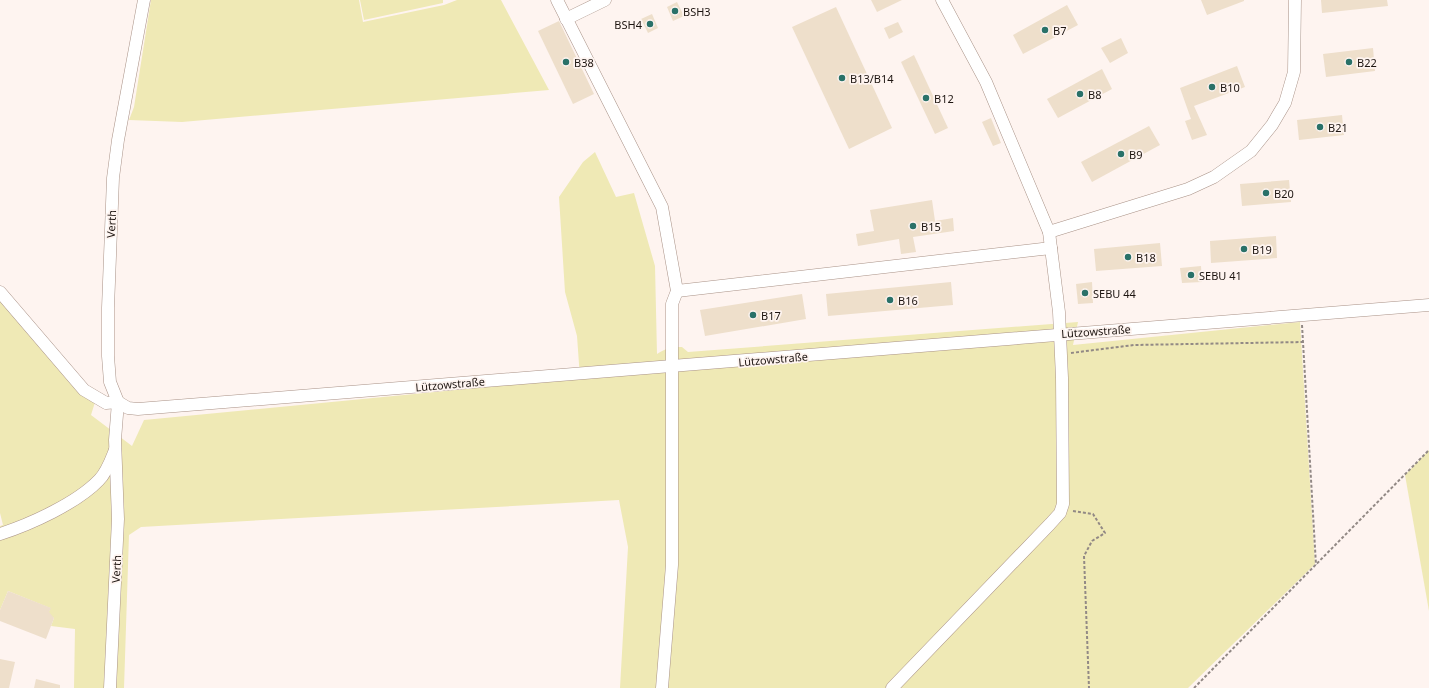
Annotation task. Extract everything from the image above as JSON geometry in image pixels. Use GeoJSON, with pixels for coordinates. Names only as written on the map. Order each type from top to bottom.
{"type":"FeatureCollection","features":[{"type":"Feature","properties":{"kind":"street","name":"Verth"},"geometry":{"type":"LineString","coordinates":[[110,688],[118,519],[116,449],[118,402],[113,394],[110,382],[108,356],[108,308],[114,178],[118,140],[144,0]]}},
{"type":"Feature","properties":{"kind":"street"},"geometry":{"type":"LineString","coordinates":[[557,0],[662,207],[677,291],[672,304],[674,367],[672,565],[662,688]]}},
{"type":"Feature","properties":{"kind":"street"},"geometry":{"type":"LineString","coordinates":[[566,19],[605,0]]}},
{"type":"Feature","properties":{"kind":"street"},"geometry":{"type":"LineString","coordinates":[[892,688],[1050,524],[1060,513],[1063,504],[1060,334],[1049,232],[986,82],[942,0]]}},
{"type":"Feature","properties":{"kind":"street"},"geometry":{"type":"LineString","coordinates":[[1049,232],[1188,189],[1214,177],[1251,151],[1272,125],[1287,95],[1294,72],[1295,0]]}},
{"type":"Feature","properties":{"kind":"street"},"geometry":{"type":"LineString","coordinates":[[677,291],[1051,248]]}},
{"type":"Feature","properties":{"kind":"street","name":"Lützowstraße"},"geometry":{"type":"LineString","coordinates":[[0,292],[84,390],[106,403],[118,402],[128,408],[138,409],[1429,305]]}},
{"type":"Feature","properties":{"kind":"street","name":"Verth"},"geometry":{"type":"LineString","coordinates":[[0,534],[47,513],[88,489],[100,479],[116,449]]}},
{"type":"Feature","properties":{"kind":"path"},"geometry":{"type":"LineString","coordinates":[[1301,315],[1316,565]]}},
{"type":"Feature","properties":{"kind":"path"},"geometry":{"type":"LineString","coordinates":[[1061,354],[1134,345],[1303,342]]}},
{"type":"Feature","properties":{"kind":"path"},"geometry":{"type":"LineString","coordinates":[[1194,688],[1429,450]]}},
{"type":"Feature","properties":{"kind":"path"},"geometry":{"type":"LineString","coordinates":[[1063,504],[1074,512],[1094,514],[1106,533],[1092,541],[1084,556],[1089,688]]}},
{"type":"Feature","properties":{"kind":"shaded area"},"geometry":{"type":"Polygon","coordinates":[[[151,0],[359,0],[363,22],[444,5],[457,0],[501,0],[549,90],[182,122],[129,120],[134,107],[151,0]]]}},
{"type":"Feature","properties":{"kind":"shaded area"},"geometry":{"type":"Polygon","coordinates":[[[360,0],[443,0],[443,3],[364,20],[360,0]]]}},
{"type":"Feature","properties":{"kind":"shaded area"},"geometry":{"type":"Polygon","coordinates":[[[595,152],[616,197],[634,193],[655,266],[657,354],[666,349],[675,347],[682,347],[688,352],[1078,322],[1073,345],[1300,322],[1315,564],[1188,688],[620,688],[628,547],[619,500],[141,527],[129,535],[124,688],[74,688],[75,629],[51,626],[54,618],[48,615],[50,608],[8,591],[0,610],[0,526],[3,525],[0,513],[0,292],[96,399],[91,415],[132,446],[144,420],[580,378],[577,336],[565,292],[559,197],[583,162],[595,152]]]}},
{"type":"Feature","properties":{"kind":"shaded area"},"geometry":{"type":"Polygon","coordinates":[[[1429,450],[1429,611],[1405,475],[1429,450]]]}},
{"type":"Feature","properties":{"kind":"building"},"geometry":{"type":"Polygon","coordinates":[[[871,0],[902,0],[877,12],[871,0]]]}},
{"type":"Feature","properties":{"kind":"building"},"geometry":{"type":"Polygon","coordinates":[[[1201,0],[1244,0],[1244,1],[1207,15],[1201,0]]]}},
{"type":"Feature","properties":{"kind":"building"},"geometry":{"type":"Polygon","coordinates":[[[1321,0],[1387,0],[1388,6],[1322,13],[1321,0]]]}},
{"type":"Feature","properties":{"kind":"building","name":"BSH3"},"geometry":{"type":"Polygon","coordinates":[[[677,2],[684,16],[673,21],[667,7],[677,2]]]}},
{"type":"Feature","properties":{"kind":"building","name":"B7"},"geometry":{"type":"Polygon","coordinates":[[[1067,5],[1078,25],[1023,54],[1013,35],[1067,5]]]}},
{"type":"Feature","properties":{"kind":"building","name":"B13/B14"},"geometry":{"type":"Polygon","coordinates":[[[836,7],[892,128],[849,149],[792,27],[836,7]]]}},
{"type":"Feature","properties":{"kind":"building","name":"BSH4"},"geometry":{"type":"Polygon","coordinates":[[[652,14],[658,28],[648,33],[641,19],[652,14]]]}},
{"type":"Feature","properties":{"kind":"building","name":"B38"},"geometry":{"type":"Polygon","coordinates":[[[559,21],[594,94],[573,104],[538,31],[559,21]]]}},
{"type":"Feature","properties":{"kind":"building"},"geometry":{"type":"Polygon","coordinates":[[[898,22],[903,32],[889,39],[884,28],[898,22]]]}},
{"type":"Feature","properties":{"kind":"building"},"geometry":{"type":"Polygon","coordinates":[[[1121,38],[1128,53],[1110,63],[1101,48],[1121,38]]]}},
{"type":"Feature","properties":{"kind":"building","name":"B22"},"geometry":{"type":"Polygon","coordinates":[[[1373,48],[1375,71],[1326,77],[1323,54],[1373,48]]]}},
{"type":"Feature","properties":{"kind":"building","name":"B12"},"geometry":{"type":"Polygon","coordinates":[[[914,55],[948,128],[935,134],[901,62],[914,55]]]}},
{"type":"Feature","properties":{"kind":"building","name":"B10"},"geometry":{"type":"Polygon","coordinates":[[[1237,66],[1245,87],[1194,106],[1207,135],[1192,140],[1185,121],[1191,119],[1180,88],[1237,66]]]}},
{"type":"Feature","properties":{"kind":"building","name":"B8"},"geometry":{"type":"Polygon","coordinates":[[[1102,69],[1112,89],[1058,118],[1047,99],[1102,69]]]}},
{"type":"Feature","properties":{"kind":"building","name":"B21"},"geometry":{"type":"Polygon","coordinates":[[[1342,115],[1344,135],[1299,140],[1297,120],[1342,115]]]}},
{"type":"Feature","properties":{"kind":"building"},"geometry":{"type":"Polygon","coordinates":[[[991,118],[1001,143],[993,146],[982,122],[991,118]]]}},
{"type":"Feature","properties":{"kind":"building","name":"B9"},"geometry":{"type":"Polygon","coordinates":[[[1149,126],[1160,145],[1092,182],[1081,162],[1149,126]]]}},
{"type":"Feature","properties":{"kind":"building","name":"B20"},"geometry":{"type":"Polygon","coordinates":[[[1289,180],[1291,202],[1242,206],[1240,184],[1289,180]]]}},
{"type":"Feature","properties":{"kind":"building","name":"B15"},"geometry":{"type":"Polygon","coordinates":[[[932,200],[935,221],[953,218],[954,231],[913,237],[916,252],[901,254],[899,239],[858,246],[856,234],[874,231],[870,210],[932,200]]]}},
{"type":"Feature","properties":{"kind":"building","name":"B19"},"geometry":{"type":"Polygon","coordinates":[[[1276,236],[1277,258],[1211,263],[1210,241],[1276,236]]]}},
{"type":"Feature","properties":{"kind":"building","name":"B18"},"geometry":{"type":"Polygon","coordinates":[[[1160,243],[1162,266],[1096,271],[1094,249],[1160,243]]]}},
{"type":"Feature","properties":{"kind":"building","name":"SEBU 41"},"geometry":{"type":"Polygon","coordinates":[[[1201,266],[1202,282],[1182,283],[1180,268],[1201,266]]]}},
{"type":"Feature","properties":{"kind":"building","name":"B16"},"geometry":{"type":"Polygon","coordinates":[[[951,282],[953,305],[828,316],[826,294],[951,282]]]}},
{"type":"Feature","properties":{"kind":"building","name":"SEBU 44"},"geometry":{"type":"Polygon","coordinates":[[[1092,282],[1093,303],[1078,304],[1076,284],[1092,282]]]}},
{"type":"Feature","properties":{"kind":"building","name":"B17"},"geometry":{"type":"Polygon","coordinates":[[[802,294],[806,319],[705,336],[700,310],[802,294]]]}},
{"type":"Feature","properties":{"kind":"building"},"geometry":{"type":"Polygon","coordinates":[[[8,591],[51,608],[49,612],[54,618],[46,639],[0,621],[0,610],[8,591]]]}},
{"type":"Feature","properties":{"kind":"building"},"geometry":{"type":"Polygon","coordinates":[[[0,659],[15,662],[9,688],[0,688],[0,659]]]}},
{"type":"Feature","properties":{"kind":"building"},"geometry":{"type":"Polygon","coordinates":[[[36,679],[60,685],[60,688],[34,688],[36,679]]]}},
{"type":"Feature","properties":{"kind":"place","name":"BSH3"},"geometry":{"type":"Point","coordinates":[675,11]}},
{"type":"Feature","properties":{"kind":"place","name":"BSH4"},"geometry":{"type":"Point","coordinates":[650,24]}},
{"type":"Feature","properties":{"kind":"place","name":"B7"},"geometry":{"type":"Point","coordinates":[1045,30]}},
{"type":"Feature","properties":{"kind":"place","name":"B38"},"geometry":{"type":"Point","coordinates":[566,62]}},
{"type":"Feature","properties":{"kind":"place","name":"B22"},"geometry":{"type":"Point","coordinates":[1349,62]}},
{"type":"Feature","properties":{"kind":"place","name":"B13/B14"},"geometry":{"type":"Point","coordinates":[842,78]}},
{"type":"Feature","properties":{"kind":"place","name":"B10"},"geometry":{"type":"Point","coordinates":[1212,87]}},
{"type":"Feature","properties":{"kind":"place","name":"B8"},"geometry":{"type":"Point","coordinates":[1080,94]}},
{"type":"Feature","properties":{"kind":"place","name":"B12"},"geometry":{"type":"Point","coordinates":[926,98]}},
{"type":"Feature","properties":{"kind":"place","name":"B21"},"geometry":{"type":"Point","coordinates":[1320,127]}},
{"type":"Feature","properties":{"kind":"place","name":"B9"},"geometry":{"type":"Point","coordinates":[1121,154]}},
{"type":"Feature","properties":{"kind":"place","name":"B20"},"geometry":{"type":"Point","coordinates":[1266,193]}},
{"type":"Feature","properties":{"kind":"place","name":"B15"},"geometry":{"type":"Point","coordinates":[913,226]}},
{"type":"Feature","properties":{"kind":"place","name":"B19"},"geometry":{"type":"Point","coordinates":[1244,249]}},
{"type":"Feature","properties":{"kind":"place","name":"B18"},"geometry":{"type":"Point","coordinates":[1128,257]}},
{"type":"Feature","properties":{"kind":"place","name":"SEBU 41"},"geometry":{"type":"Point","coordinates":[1191,275]}},
{"type":"Feature","properties":{"kind":"place","name":"SEBU 44"},"geometry":{"type":"Point","coordinates":[1085,293]}},
{"type":"Feature","properties":{"kind":"place","name":"B16"},"geometry":{"type":"Point","coordinates":[890,300]}},
{"type":"Feature","properties":{"kind":"place","name":"B17"},"geometry":{"type":"Point","coordinates":[753,315]}}]}
